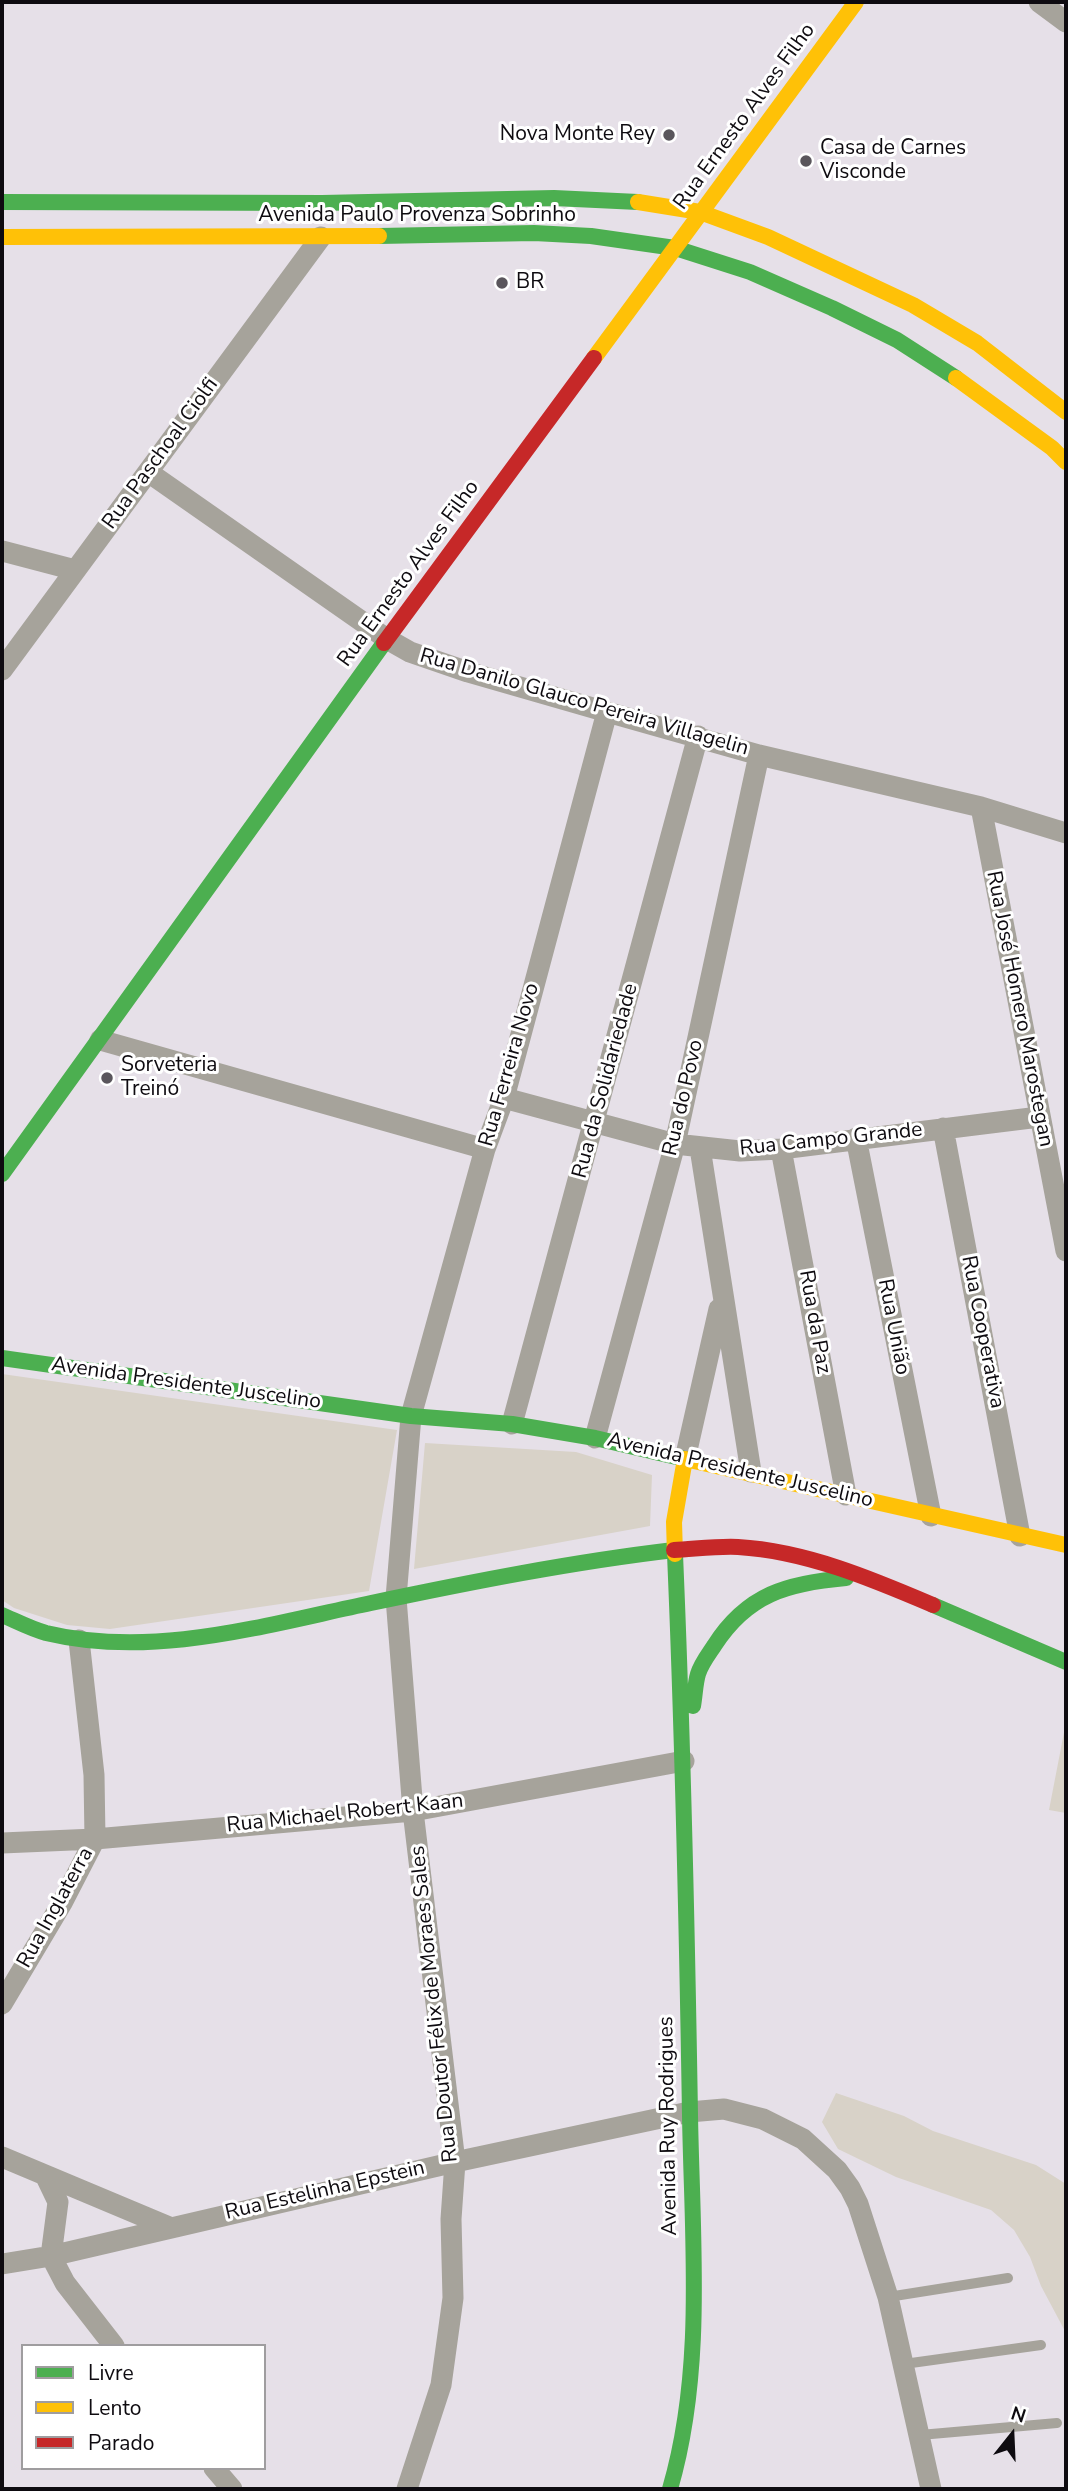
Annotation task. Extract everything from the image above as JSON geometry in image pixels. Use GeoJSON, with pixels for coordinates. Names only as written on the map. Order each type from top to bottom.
{"type":"FeatureCollection","features":[{"type":"Feature","properties":{"kind":"main road","name":"Rua Ernesto Alves Filho"},"geometry":{"type":"LineString","coordinates":[[2,1174],[387,639],[856,2]]}},
{"type":"Feature","properties":{"kind":"main road","name":"Avenida Paulo Provenza Sobrinho"},"geometry":{"type":"LineString","coordinates":[[2,202],[322,203],[554,198],[623,200],[701,212],[768,237],[913,305],[977,343],[1066,412]]}},
{"type":"Feature","properties":{"kind":"main road","name":"Avenida Paulo Provenza Sobrinho"},"geometry":{"type":"LineString","coordinates":[[2,237],[321,237],[534,233],[591,236],[674,248],[751,272],[897,340],[1062,449]]}},
{"type":"Feature","properties":{"kind":"main road","name":"Avenida Presidente Juscelino"},"geometry":{"type":"LineString","coordinates":[[2,1357],[411,1416],[513,1424],[595,1438],[1066,1545]]}},
{"type":"Feature","properties":{"kind":"main road","name":"Avenida Ruy Rodrigues"},"geometry":{"type":"LineString","coordinates":[[670,2489],[686,2431],[693,2321],[684,1760],[674,1550],[674,1522],[685,1459]]}},
{"type":"Feature","properties":{"kind":"main road"},"geometry":{"type":"LineString","coordinates":[[2,1615],[18,1624],[79,1640],[176,1642],[562,1564],[674,1550],[738,1547],[788,1555],[865,1577],[1066,1662]]}},
{"type":"Feature","properties":{"kind":"main road","name":"Avenida Ruy Rodrigues"},"geometry":{"type":"LineString","coordinates":[[684,1760],[688,1750],[698,1674],[721,1631],[736,1615],[757,1599],[778,1589],[811,1580],[865,1577]]}},
{"type":"Feature","properties":{"kind":"street"},"geometry":{"type":"LineString","coordinates":[[1039,2],[1066,22]]}},
{"type":"Feature","properties":{"kind":"street","name":"Rua Paschoal Ciolfi"},"geometry":{"type":"LineString","coordinates":[[2,670],[321,237]]}},
{"type":"Feature","properties":{"kind":"street","name":"Rua Danilo Glauco Pereira Villagelin"},"geometry":{"type":"LineString","coordinates":[[148,472],[387,639],[410,652],[468,672],[759,755],[981,807],[1066,833]]}},
{"type":"Feature","properties":{"kind":"street"},"geometry":{"type":"LineString","coordinates":[[2,551],[75,570]]}},
{"type":"Feature","properties":{"kind":"street","name":"Rua Ferreira Novo"},"geometry":{"type":"LineString","coordinates":[[411,1416],[485,1149],[503,1098],[607,712]]}},
{"type":"Feature","properties":{"kind":"street","name":"Rua da Solidariedade"},"geometry":{"type":"LineString","coordinates":[[513,1424],[698,737]]}},
{"type":"Feature","properties":{"kind":"street","name":"Rua do Povo"},"geometry":{"type":"LineString","coordinates":[[595,1438],[675,1144],[759,755]]}},
{"type":"Feature","properties":{"kind":"street","name":"Rua José Homero Marostegan"},"geometry":{"type":"LineString","coordinates":[[981,807],[1066,1251]]}},
{"type":"Feature","properties":{"kind":"street"},"geometry":{"type":"LineString","coordinates":[[100,1040],[485,1149]]}},
{"type":"Feature","properties":{"kind":"street","name":"Rua Campo Grande"},"geometry":{"type":"LineString","coordinates":[[503,1098],[675,1144],[740,1151],[782,1149],[1039,1117]]}},
{"type":"Feature","properties":{"kind":"street","name":"Rua Cooperativa"},"geometry":{"type":"LineString","coordinates":[[943,1128],[1020,1535]]}},
{"type":"Feature","properties":{"kind":"street","name":"Rua União"},"geometry":{"type":"LineString","coordinates":[[856,1138],[930,1516]]}},
{"type":"Feature","properties":{"kind":"street","name":"Rua do Povo"},"geometry":{"type":"LineString","coordinates":[[700,1147],[751,1472]]}},
{"type":"Feature","properties":{"kind":"street","name":"Rua da Paz"},"geometry":{"type":"LineString","coordinates":[[782,1149],[846,1495]]}},
{"type":"Feature","properties":{"kind":"street"},"geometry":{"type":"LineString","coordinates":[[685,1459],[722,1297]]}},
{"type":"Feature","properties":{"kind":"street"},"geometry":{"type":"LineString","coordinates":[[396,1598],[411,1416]]}},
{"type":"Feature","properties":{"kind":"street","name":"Rua Doutor Félix de Moraes Sales"},"geometry":{"type":"LineString","coordinates":[[396,1598],[413,1811],[455,2162],[451,2219],[453,2298],[441,2385],[407,2489]]}},
{"type":"Feature","properties":{"kind":"street","name":"Rua Inglaterra"},"geometry":{"type":"LineString","coordinates":[[2,2004],[62,1903],[95,1839],[94,1775],[79,1640]]}},
{"type":"Feature","properties":{"kind":"street","name":"Rua Michael Robert Kaan"},"geometry":{"type":"LineString","coordinates":[[2,1843],[95,1839],[413,1811],[684,1760]]}},
{"type":"Feature","properties":{"kind":"street","name":"Rua Estelinha Epstein"},"geometry":{"type":"LineString","coordinates":[[2,2264],[51,2256],[455,2162],[689,2112],[724,2109],[763,2119],[803,2139],[837,2170],[858,2204],[888,2297],[931,2489]]}},
{"type":"Feature","properties":{"kind":"street"},"geometry":{"type":"LineString","coordinates":[[2,2157],[169,2227]]}},
{"type":"Feature","properties":{"kind":"street"},"geometry":{"type":"LineString","coordinates":[[46,2177],[58,2202],[51,2256],[65,2283],[112,2344]]}},
{"type":"Feature","properties":{"kind":"street"},"geometry":{"type":"LineString","coordinates":[[216,2470],[232,2489]]}},
{"type":"Feature","properties":{"kind":"lane"},"geometry":{"type":"LineString","coordinates":[[888,2297],[1008,2278]]}},
{"type":"Feature","properties":{"kind":"lane"},"geometry":{"type":"LineString","coordinates":[[904,2364],[1041,2346]]}},
{"type":"Feature","properties":{"kind":"lane"},"geometry":{"type":"LineString","coordinates":[[920,2435],[1057,2423]]}},
{"type":"Feature","properties":{"kind":"shaded area"},"geometry":{"type":"Polygon","coordinates":[[[2,1374],[397,1430],[369,1591],[110,1629],[67,1625],[14,1608],[2,1600],[2,1374]]]}},
{"type":"Feature","properties":{"kind":"shaded area"},"geometry":{"type":"Polygon","coordinates":[[[425,1443],[576,1452],[652,1475],[650,1526],[414,1569],[425,1443]]]}},
{"type":"Feature","properties":{"kind":"shaded area"},"geometry":{"type":"Polygon","coordinates":[[[1066,1722],[1066,1813],[1049,1810],[1066,1722]]]}},
{"type":"Feature","properties":{"kind":"shaded area"},"geometry":{"type":"Polygon","coordinates":[[[836,2093],[904,2116],[933,2131],[1036,2165],[1066,2184],[1066,2333],[1041,2286],[1030,2257],[1014,2230],[991,2210],[896,2177],[838,2149],[822,2122],[836,2093]]]}},
{"type":"Feature","properties":{"kind":"traffic: fast"},"geometry":{"type":"LineString","coordinates":[[2,202],[322,203],[554,198],[638,202]]}},
{"type":"Feature","properties":{"kind":"traffic: fast"},"geometry":{"type":"LineString","coordinates":[[379,236],[534,233],[591,236],[675,248],[750,272],[832,308],[897,340],[956,378]]}},
{"type":"Feature","properties":{"kind":"traffic: fast"},"geometry":{"type":"LineString","coordinates":[[2,1174],[384,643]]}},
{"type":"Feature","properties":{"kind":"traffic: fast"},"geometry":{"type":"LineString","coordinates":[[2,1358],[411,1416],[512,1424],[595,1438],[685,1459]]}},
{"type":"Feature","properties":{"kind":"traffic: fast"},"geometry":{"type":"LineString","coordinates":[[2,1615],[46,1633],[87,1640],[168,1641],[250,1629],[522,1573],[674,1550]]}},
{"type":"Feature","properties":{"kind":"traffic: fast"},"geometry":{"type":"LineString","coordinates":[[670,2489],[681,2444],[688,2397],[694,2304],[675,1554]]}},
{"type":"Feature","properties":{"kind":"traffic: fast"},"geometry":{"type":"LineString","coordinates":[[693,1706],[701,1667],[727,1628],[740,1614],[771,1594],[787,1588],[846,1578]]}},
{"type":"Feature","properties":{"kind":"traffic: fast"},"geometry":{"type":"LineString","coordinates":[[933,1605],[1066,1662]]}},
{"type":"Feature","properties":{"kind":"traffic: slow"},"geometry":{"type":"LineString","coordinates":[[594,358],[856,2]]}},
{"type":"Feature","properties":{"kind":"traffic: slow"},"geometry":{"type":"LineString","coordinates":[[638,202],[700,212],[768,237],[913,305],[977,343],[1066,412]]}},
{"type":"Feature","properties":{"kind":"traffic: slow"},"geometry":{"type":"LineString","coordinates":[[2,237],[379,236]]}},
{"type":"Feature","properties":{"kind":"traffic: slow"},"geometry":{"type":"LineString","coordinates":[[956,378],[1052,448],[1066,462]]}},
{"type":"Feature","properties":{"kind":"traffic: slow"},"geometry":{"type":"LineString","coordinates":[[675,1554],[674,1522],[685,1459],[1066,1545]]}},
{"type":"Feature","properties":{"kind":"traffic: jam"},"geometry":{"type":"LineString","coordinates":[[384,643],[594,358]]}},
{"type":"Feature","properties":{"kind":"traffic: jam"},"geometry":{"type":"LineString","coordinates":[[674,1550],[738,1547],[789,1554],[862,1576],[933,1605]]}},
{"type":"Feature","properties":{"kind":"place","name":"Nova Monte Rey"},"geometry":{"type":"Point","coordinates":[669,135]}},
{"type":"Feature","properties":{"kind":"place","name":"Casa de Carnes Visconde"},"geometry":{"type":"Point","coordinates":[806,161]}},
{"type":"Feature","properties":{"kind":"place","name":"BR"},"geometry":{"type":"Point","coordinates":[502,283]}},
{"type":"Feature","properties":{"kind":"place","name":"Sorveteria Treinó"},"geometry":{"type":"Point","coordinates":[107,1078]}}]}
